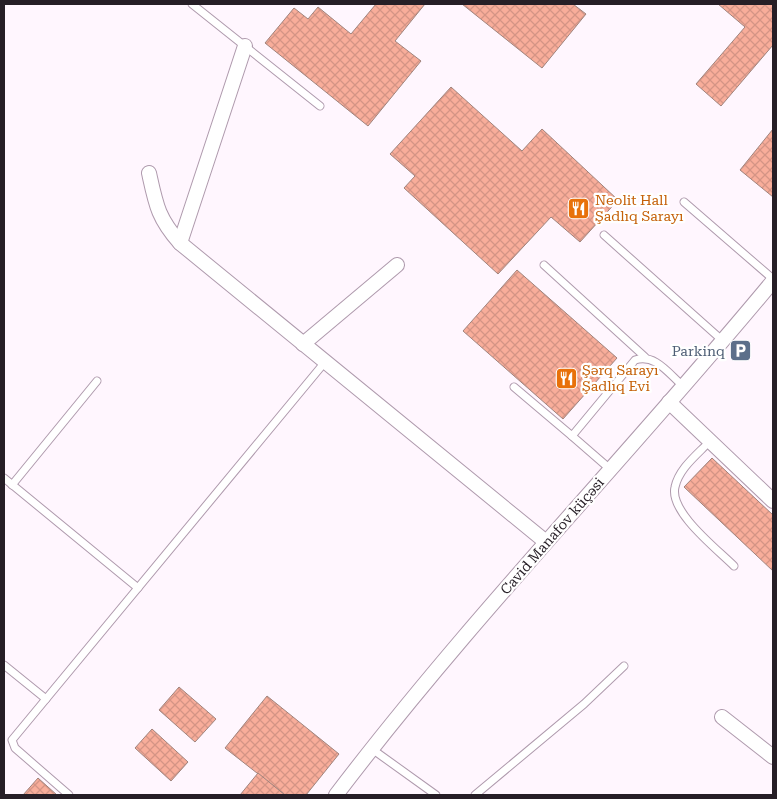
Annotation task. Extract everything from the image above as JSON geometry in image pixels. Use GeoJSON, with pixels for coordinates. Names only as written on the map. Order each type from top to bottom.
{"type":"FeatureCollection","features":[{"type":"Feature","properties":{"kind":"street"},"geometry":{"type":"LineString","coordinates":[[180,244],[245,46]]}},
{"type":"Feature","properties":{"kind":"street"},"geometry":{"type":"LineString","coordinates":[[148,173],[157,210],[165,226],[180,244],[546,542]]}},
{"type":"Feature","properties":{"kind":"street"},"geometry":{"type":"LineString","coordinates":[[303,344],[397,265]]}},
{"type":"Feature","properties":{"kind":"street","name":"Cavid Manafov küçəsi"},"geometry":{"type":"LineString","coordinates":[[336,795],[372,749],[546,542],[723,342],[773,280]]}},
{"type":"Feature","properties":{"kind":"street"},"geometry":{"type":"LineString","coordinates":[[669,402],[773,501]]}},
{"type":"Feature","properties":{"kind":"street"},"geometry":{"type":"LineString","coordinates":[[722,717],[773,757]]}},
{"type":"Feature","properties":{"kind":"lane"},"geometry":{"type":"LineString","coordinates":[[192,4],[320,106]]}},
{"type":"Feature","properties":{"kind":"lane"},"geometry":{"type":"LineString","coordinates":[[684,202],[773,280]]}},
{"type":"Feature","properties":{"kind":"lane"},"geometry":{"type":"LineString","coordinates":[[604,235],[723,342]]}},
{"type":"Feature","properties":{"kind":"lane"},"geometry":{"type":"LineString","coordinates":[[544,265],[644,357],[652,359],[683,386]]}},
{"type":"Feature","properties":{"kind":"lane"},"geometry":{"type":"LineString","coordinates":[[572,436],[635,360],[644,357]]}},
{"type":"Feature","properties":{"kind":"lane"},"geometry":{"type":"LineString","coordinates":[[69,795],[15,748],[12,740],[325,362]]}},
{"type":"Feature","properties":{"kind":"lane"},"geometry":{"type":"LineString","coordinates":[[12,485],[96,381]]}},
{"type":"Feature","properties":{"kind":"lane"},"geometry":{"type":"LineString","coordinates":[[514,387],[610,469]]}},
{"type":"Feature","properties":{"kind":"lane"},"geometry":{"type":"LineString","coordinates":[[710,440],[681,474],[675,486],[674,496],[678,507],[691,523],[734,566]]}},
{"type":"Feature","properties":{"kind":"lane"},"geometry":{"type":"LineString","coordinates":[[4,478],[138,588]]}},
{"type":"Feature","properties":{"kind":"lane"},"geometry":{"type":"LineString","coordinates":[[4,665],[46,699]]}},
{"type":"Feature","properties":{"kind":"lane"},"geometry":{"type":"LineString","coordinates":[[475,795],[584,704],[624,666]]}},
{"type":"Feature","properties":{"kind":"lane"},"geometry":{"type":"LineString","coordinates":[[372,749],[436,795]]}},
{"type":"Feature","properties":{"kind":"building"},"geometry":{"type":"Polygon","coordinates":[[[376,4],[425,4],[395,41],[421,61],[368,126],[265,43],[294,8],[308,19],[318,7],[351,34],[376,4]]]}},
{"type":"Feature","properties":{"kind":"building"},"geometry":{"type":"Polygon","coordinates":[[[462,4],[573,4],[586,14],[542,68],[462,4]]]}},
{"type":"Feature","properties":{"kind":"building"},"geometry":{"type":"Polygon","coordinates":[[[718,4],[773,4],[773,45],[721,106],[696,84],[745,27],[718,4]]]}},
{"type":"Feature","properties":{"kind":"building"},"geometry":{"type":"Polygon","coordinates":[[[451,87],[522,151],[542,129],[618,200],[580,242],[551,217],[498,274],[404,188],[415,176],[390,154],[451,87]]]}},
{"type":"Feature","properties":{"kind":"building"},"geometry":{"type":"Polygon","coordinates":[[[773,129],[773,197],[740,170],[773,129]]]}},
{"type":"Feature","properties":{"kind":"building"},"geometry":{"type":"Polygon","coordinates":[[[517,270],[617,358],[563,419],[463,331],[517,270]]]}},
{"type":"Feature","properties":{"kind":"building"},"geometry":{"type":"Polygon","coordinates":[[[712,458],[773,515],[773,571],[684,487],[712,458]]]}},
{"type":"Feature","properties":{"kind":"building"},"geometry":{"type":"Polygon","coordinates":[[[179,687],[216,719],[195,742],[159,710],[179,687]]]}},
{"type":"Feature","properties":{"kind":"building"},"geometry":{"type":"Polygon","coordinates":[[[267,696],[339,754],[306,795],[285,795],[225,748],[267,696]]]}},
{"type":"Feature","properties":{"kind":"building"},"geometry":{"type":"Polygon","coordinates":[[[152,729],[188,762],[171,781],[135,748],[152,729]]]}},
{"type":"Feature","properties":{"kind":"building"},"geometry":{"type":"Polygon","coordinates":[[[258,773],[285,795],[240,795],[258,773]]]}},
{"type":"Feature","properties":{"kind":"building"},"geometry":{"type":"Polygon","coordinates":[[[38,778],[57,795],[23,795],[38,778]]]}},
{"type":"Feature","properties":{"kind":"place","name":"Neolit Hall Şadlıq Sarayı"},"geometry":{"type":"Point","coordinates":[579,208]}},
{"type":"Feature","properties":{"kind":"place","name":"Parkinq"},"geometry":{"type":"Point","coordinates":[741,351]}},
{"type":"Feature","properties":{"kind":"place","name":"Şərq Sarayı Şadlıq Evi"},"geometry":{"type":"Point","coordinates":[566,378]}}]}
